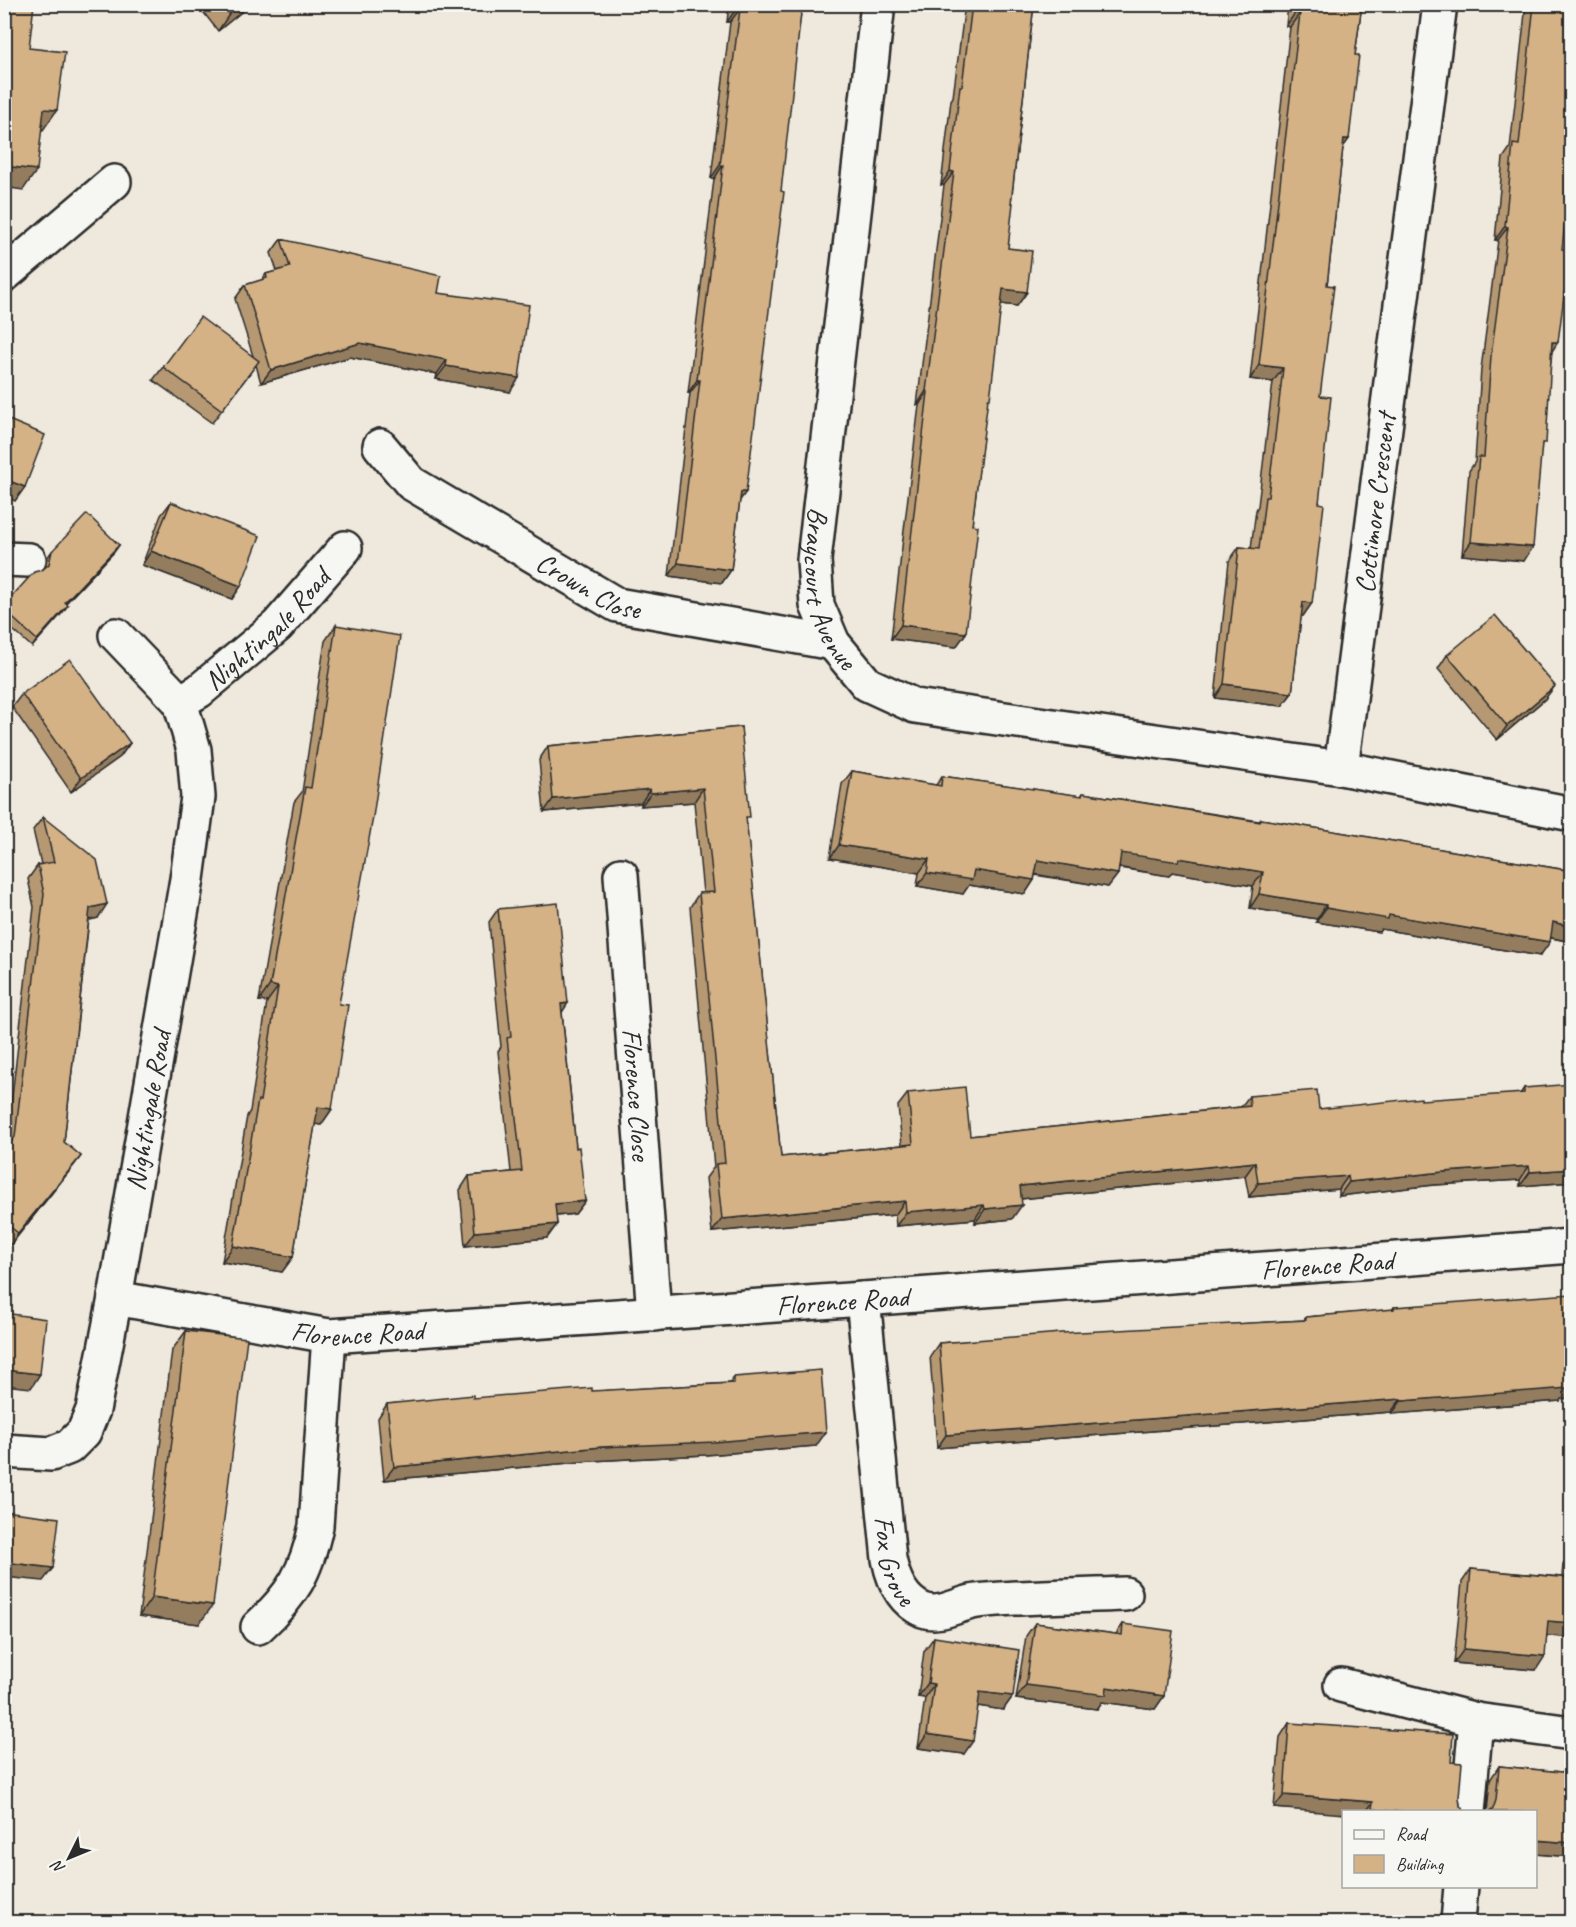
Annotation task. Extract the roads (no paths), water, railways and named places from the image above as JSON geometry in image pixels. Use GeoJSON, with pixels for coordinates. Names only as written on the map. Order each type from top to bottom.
{"type":"FeatureCollection","features":[{"type":"Feature","properties":{"kind":"street","name":"Braycourt Avenue"},"geometry":{"type":"LineString","coordinates":[[878,4],[814,560],[817,605],[834,643],[867,684],[915,706],[1341,768]]}},
{"type":"Feature","properties":{"kind":"street","name":"Cottimore Crescent"},"geometry":{"type":"LineString","coordinates":[[1341,768],[1440,4]]}},
{"type":"Feature","properties":{"kind":"street"},"geometry":{"type":"LineString","coordinates":[[4,275],[114,182]]}},
{"type":"Feature","properties":{"kind":"street","name":"Crown Close"},"geometry":{"type":"LineString","coordinates":[[380,446],[411,483],[617,605],[834,643]]}},
{"type":"Feature","properties":{"kind":"street","name":"Nightingale Road"},"geometry":{"type":"LineString","coordinates":[[180,702],[199,691],[277,626],[345,548]]}},
{"type":"Feature","properties":{"kind":"street","name":"Nightingale Road"},"geometry":{"type":"LineString","coordinates":[[4,1451],[51,1454],[69,1447],[84,1431],[93,1410],[115,1298],[187,879],[198,796],[194,750],[180,702],[116,635]]}},
{"type":"Feature","properties":{"kind":"street"},"geometry":{"type":"LineString","coordinates":[[1341,768],[1572,814]]}},
{"type":"Feature","properties":{"kind":"street","name":"Florence Close"},"geometry":{"type":"LineString","coordinates":[[621,875],[654,1314]]}},
{"type":"Feature","properties":{"kind":"street","name":"Florence Road"},"geometry":{"type":"LineString","coordinates":[[115,1298],[329,1336],[1572,1246]]}},
{"type":"Feature","properties":{"kind":"street","name":"Fox Grove"},"geometry":{"type":"LineString","coordinates":[[863,1299],[889,1559],[892,1576],[911,1604],[926,1611],[944,1611],[962,1604],[993,1600],[1125,1594]]}},
{"type":"Feature","properties":{"kind":"street"},"geometry":{"type":"LineString","coordinates":[[258,1627],[280,1607],[297,1583],[309,1556],[316,1526],[329,1336]]}},
{"type":"Feature","properties":{"kind":"street"},"geometry":{"type":"LineString","coordinates":[[1341,1685],[1476,1720],[1572,1732]]}},
{"type":"Feature","properties":{"kind":"street"},"geometry":{"type":"LineString","coordinates":[[1468,1810],[1476,1720]]}},
{"type":"Feature","properties":{"kind":"street"},"geometry":{"type":"LineString","coordinates":[[1458,1923],[1461,1888]]}}]}
